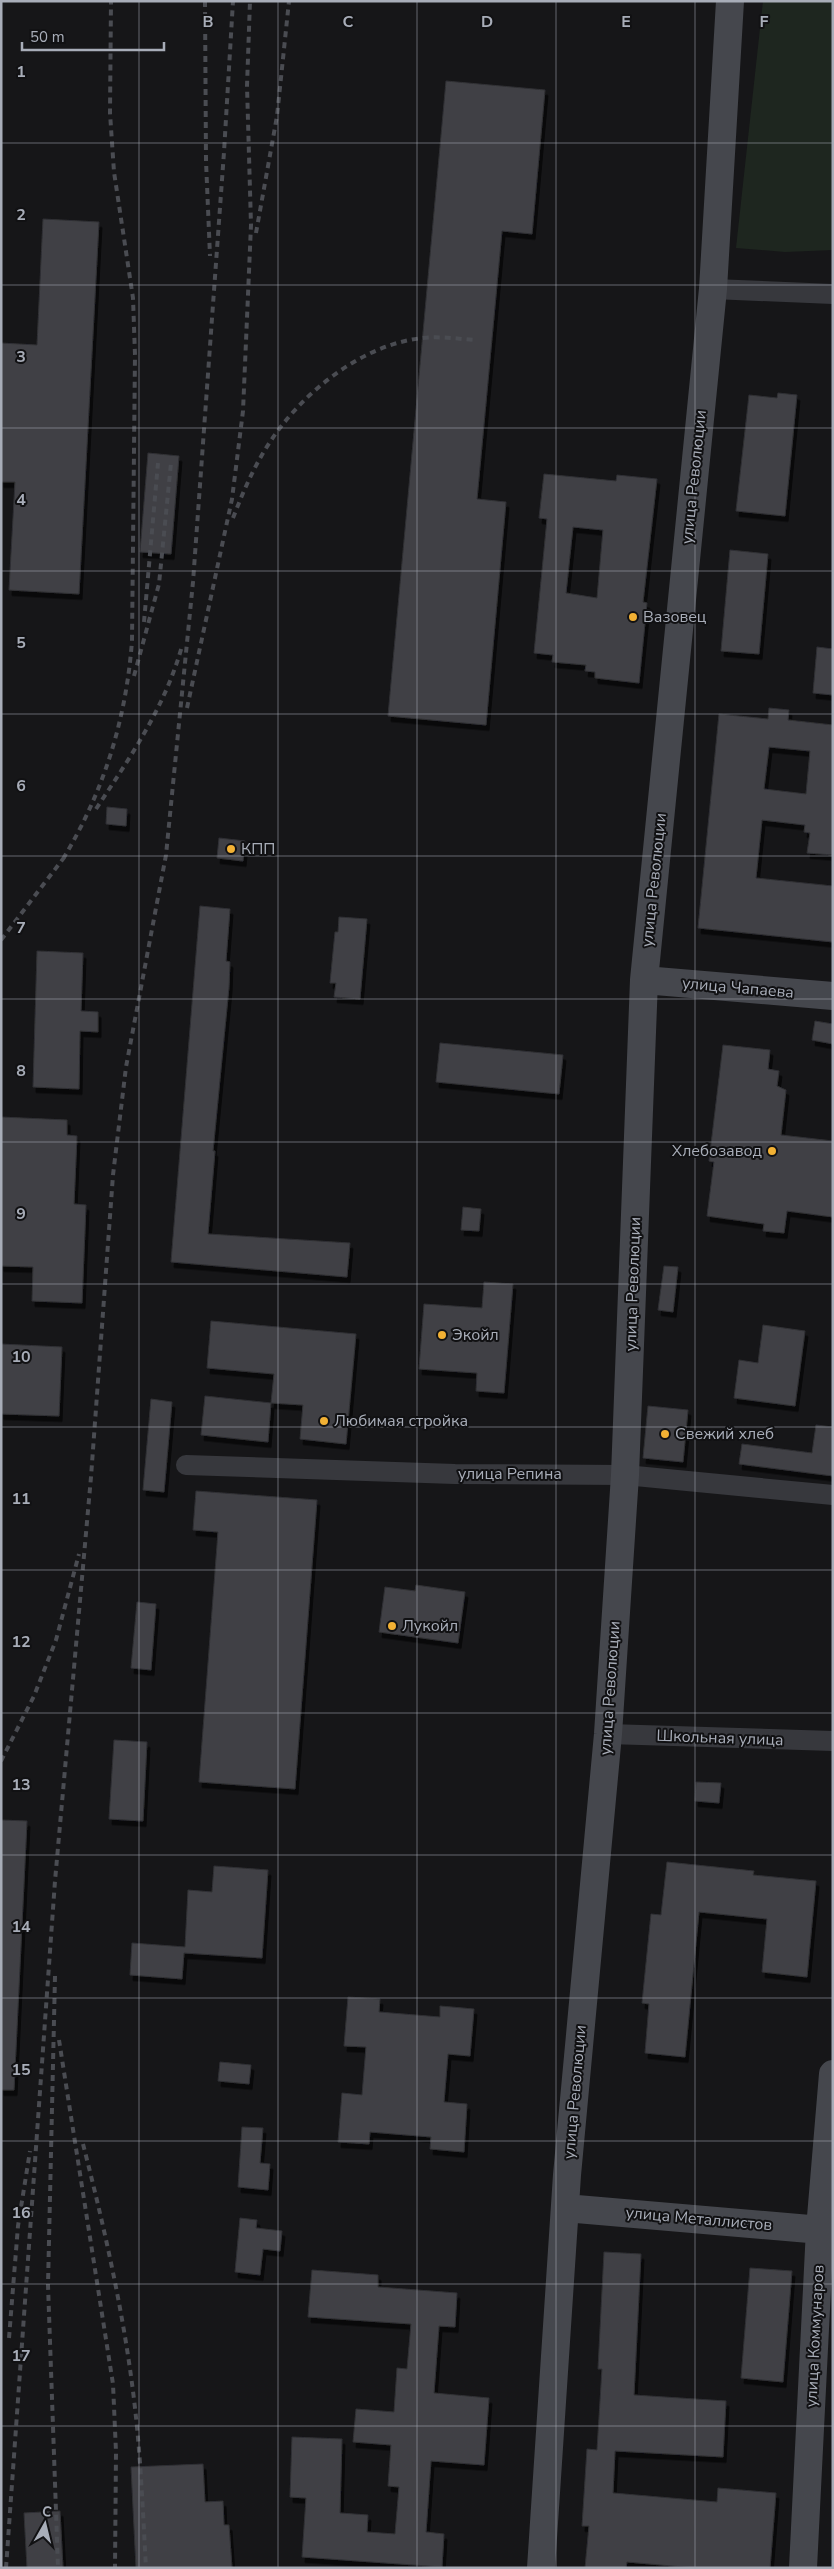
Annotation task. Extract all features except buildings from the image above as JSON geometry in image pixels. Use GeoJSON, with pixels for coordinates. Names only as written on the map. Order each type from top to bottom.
{"type":"FeatureCollection","features":[{"type":"Feature","properties":{"kind":"street","name":"улица Революции"},"geometry":{"type":"LineString","coordinates":[[541,2568],[565,2208],[608,1734],[626,1475],[644,980],[713,289],[730,1]]}},
{"type":"Feature","properties":{"kind":"street"},"geometry":{"type":"LineString","coordinates":[[713,289],[833,294]]}},
{"type":"Feature","properties":{"kind":"street","name":"улица Чапаева"},"geometry":{"type":"LineString","coordinates":[[644,980],[833,996]]}},
{"type":"Feature","properties":{"kind":"street","name":"улица Репина"},"geometry":{"type":"LineString","coordinates":[[186,1465],[455,1474],[626,1475],[833,1495]]}},
{"type":"Feature","properties":{"kind":"street","name":"Школьная улица"},"geometry":{"type":"LineString","coordinates":[[608,1734],[833,1741]]}},
{"type":"Feature","properties":{"kind":"street","name":"улица Коммунаров"},"geometry":{"type":"LineString","coordinates":[[803,2568],[826,2230],[833,2074]]}},
{"type":"Feature","properties":{"kind":"street","name":"улица Металлистов"},"geometry":{"type":"LineString","coordinates":[[565,2208],[826,2230]]}},
{"type":"Feature","properties":{"kind":"shaded area"},"geometry":{"type":"Polygon","coordinates":[[[763,1],[833,1],[833,250],[785,252],[736,248],[763,1]]]}},
{"type":"Feature","properties":{"kind":"railway"},"geometry":{"type":"LineString","coordinates":[[63,859],[90,807],[111,754],[124,699],[132,641],[135,355],[133,298],[114,172],[110,113],[111,1]]}},
{"type":"Feature","properties":{"kind":"railway"},"geometry":{"type":"LineString","coordinates":[[205,1],[206,161],[210,256]]}},
{"type":"Feature","properties":{"kind":"railway"},"geometry":{"type":"LineString","coordinates":[[6,2568],[55,1881],[91,1477],[113,1175],[126,1067],[166,855],[193,582],[233,1]]}},
{"type":"Feature","properties":{"kind":"railway"},"geometry":{"type":"LineString","coordinates":[[187,708],[232,499],[243,411],[251,225],[247,86],[250,1]]}},
{"type":"Feature","properties":{"kind":"railway"},"geometry":{"type":"LineString","coordinates":[[256,233],[277,116],[289,1]]}},
{"type":"Feature","properties":{"kind":"railway"},"geometry":{"type":"LineString","coordinates":[[233,518],[249,479],[270,442],[299,406],[316,389],[336,374],[356,361],[400,342],[430,337],[476,340]]}},
{"type":"Feature","properties":{"kind":"railway"},"geometry":{"type":"LineString","coordinates":[[144,622],[158,463]]}},
{"type":"Feature","properties":{"kind":"railway"},"geometry":{"type":"LineString","coordinates":[[134,676],[159,584],[171,463]]}},
{"type":"Feature","properties":{"kind":"railway"},"geometry":{"type":"LineString","coordinates":[[96,809],[157,710],[182,646]]}},
{"type":"Feature","properties":{"kind":"railway"},"geometry":{"type":"LineString","coordinates":[[1,940],[66,855]]}},
{"type":"Feature","properties":{"kind":"railway"},"geometry":{"type":"LineString","coordinates":[[1,1761],[34,1696],[56,1640],[79,1554]]}},
{"type":"Feature","properties":{"kind":"railway"},"geometry":{"type":"LineString","coordinates":[[55,1976],[48,2285],[58,2568]]}},
{"type":"Feature","properties":{"kind":"railway"},"geometry":{"type":"LineString","coordinates":[[59,2040],[113,2384],[116,2452],[115,2568]]}},
{"type":"Feature","properties":{"kind":"railway"},"geometry":{"type":"LineString","coordinates":[[83,2144],[114,2275],[126,2341],[139,2448],[146,2568]]}},
{"type":"Feature","properties":{"kind":"railway"},"geometry":{"type":"LineString","coordinates":[[9,2338],[18,2226],[30,2151]]}},
{"type":"Feature","properties":{"kind":"place","name":"Вазовец"},"geometry":{"type":"Point","coordinates":[633,617]}},
{"type":"Feature","properties":{"kind":"place","name":"КПП"},"geometry":{"type":"Point","coordinates":[231,849]}},
{"type":"Feature","properties":{"kind":"place","name":"Хлебозавод"},"geometry":{"type":"Point","coordinates":[772,1151]}},
{"type":"Feature","properties":{"kind":"place","name":"Экойл"},"geometry":{"type":"Point","coordinates":[442,1335]}},
{"type":"Feature","properties":{"kind":"place","name":"Любимая стройка"},"geometry":{"type":"Point","coordinates":[324,1421]}},
{"type":"Feature","properties":{"kind":"place","name":"Свежий хлеб"},"geometry":{"type":"Point","coordinates":[665,1434]}},
{"type":"Feature","properties":{"kind":"place","name":"Лукойл"},"geometry":{"type":"Point","coordinates":[392,1626]}}]}
